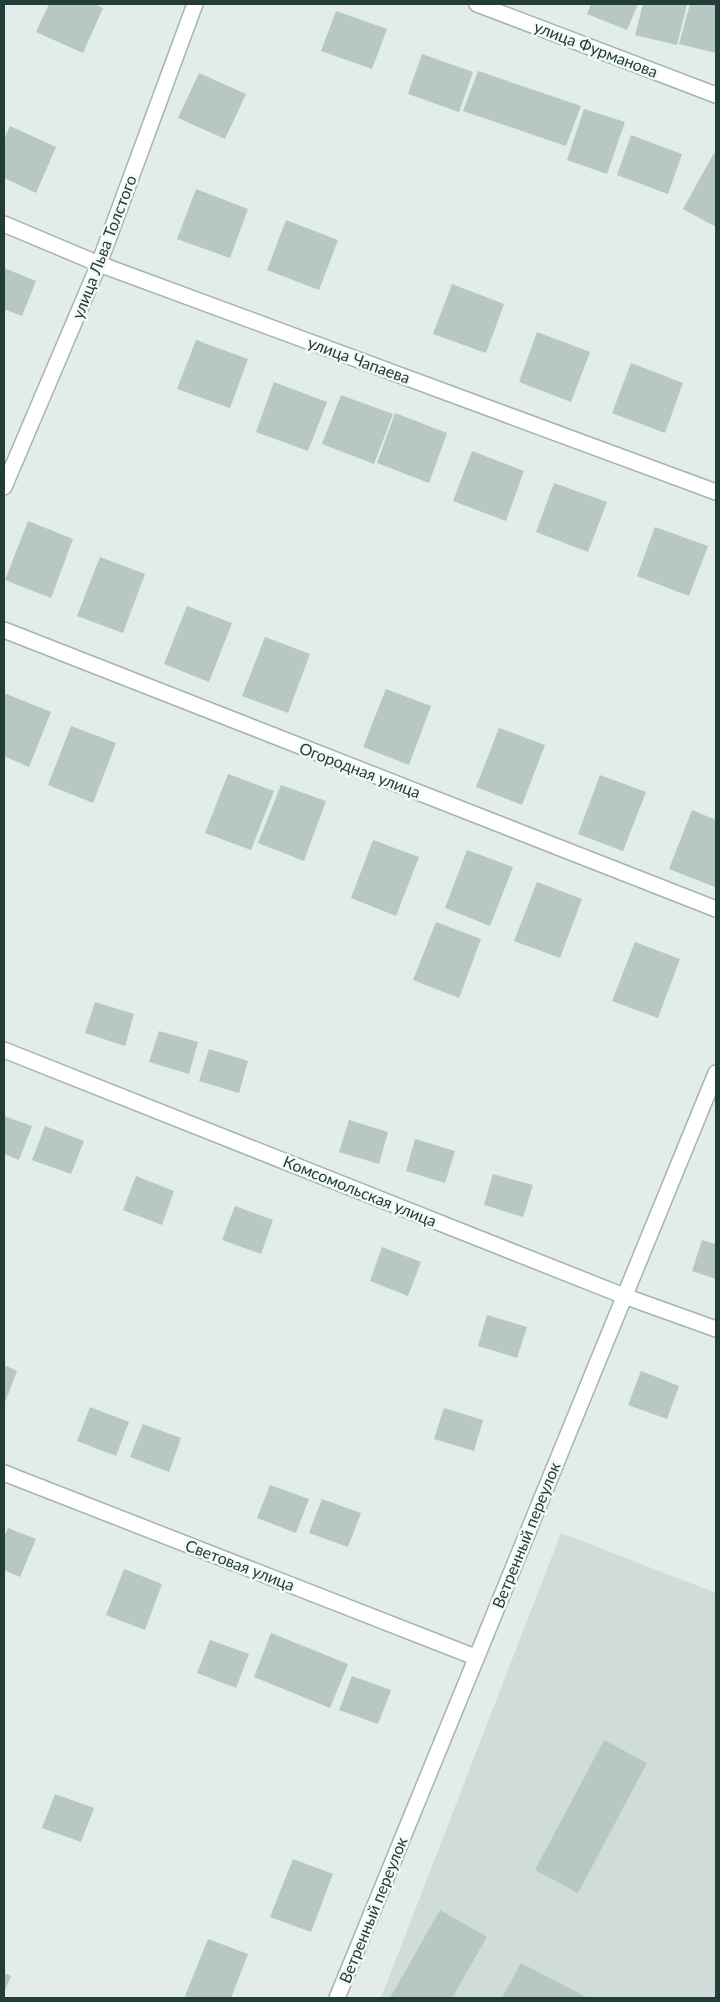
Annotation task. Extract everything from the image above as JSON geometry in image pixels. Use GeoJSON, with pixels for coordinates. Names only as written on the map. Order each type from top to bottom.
{"type":"FeatureCollection","features":[{"type":"Feature","properties":{"kind":"street","name":"улица Льва Толстого"},"geometry":{"type":"LineString","coordinates":[[4,487],[100,264],[195,4]]}},
{"type":"Feature","properties":{"kind":"street","name":"улица Фурманова"},"geometry":{"type":"LineString","coordinates":[[477,4],[716,94]]}},
{"type":"Feature","properties":{"kind":"street","name":"улица Чапаева"},"geometry":{"type":"LineString","coordinates":[[4,224],[100,264],[716,492]]}},
{"type":"Feature","properties":{"kind":"street","name":"Огородная улица"},"geometry":{"type":"LineString","coordinates":[[4,630],[716,909]]}},
{"type":"Feature","properties":{"kind":"street","name":"Комсомольская улица"},"geometry":{"type":"LineString","coordinates":[[4,1050],[624,1296],[716,1329]]}},
{"type":"Feature","properties":{"kind":"street","name":"Ветренный переулок"},"geometry":{"type":"LineString","coordinates":[[337,1998],[716,1073]]}},
{"type":"Feature","properties":{"kind":"street","name":"Световая улица"},"geometry":{"type":"LineString","coordinates":[[4,1473],[476,1657]]}},
{"type":"Feature","properties":{"kind":"shaded area"},"geometry":{"type":"Polygon","coordinates":[[[561,1533],[716,1593],[716,1998],[381,1998],[561,1533]]]}},
{"type":"Feature","properties":{"kind":"building"},"geometry":{"type":"Polygon","coordinates":[[[49,4],[94,4],[103,8],[83,53],[36,32],[49,4]]]}},
{"type":"Feature","properties":{"kind":"building"},"geometry":{"type":"Polygon","coordinates":[[[591,4],[638,4],[627,30],[587,14],[591,4]]]}},
{"type":"Feature","properties":{"kind":"building"},"geometry":{"type":"Polygon","coordinates":[[[643,4],[687,4],[677,45],[635,35],[643,4]]]}},
{"type":"Feature","properties":{"kind":"building"},"geometry":{"type":"Polygon","coordinates":[[[690,4],[716,4],[716,53],[679,44],[690,4]]]}},
{"type":"Feature","properties":{"kind":"building"},"geometry":{"type":"Polygon","coordinates":[[[336,11],[387,29],[372,69],[321,51],[336,11]]]}},
{"type":"Feature","properties":{"kind":"building"},"geometry":{"type":"Polygon","coordinates":[[[422,54],[473,72],[459,112],[408,94],[422,54]]]}},
{"type":"Feature","properties":{"kind":"building"},"geometry":{"type":"Polygon","coordinates":[[[478,71],[581,106],[566,146],[463,111],[478,71]]]}},
{"type":"Feature","properties":{"kind":"building"},"geometry":{"type":"Polygon","coordinates":[[[199,73],[246,94],[225,139],[178,118],[199,73]]]}},
{"type":"Feature","properties":{"kind":"building"},"geometry":{"type":"Polygon","coordinates":[[[584,109],[625,122],[607,174],[567,160],[584,109]]]}},
{"type":"Feature","properties":{"kind":"building"},"geometry":{"type":"Polygon","coordinates":[[[10,126],[56,147],[36,193],[4,178],[4,139],[10,126]]]}},
{"type":"Feature","properties":{"kind":"building"},"geometry":{"type":"Polygon","coordinates":[[[631,135],[682,154],[668,194],[617,175],[631,135]]]}},
{"type":"Feature","properties":{"kind":"building"},"geometry":{"type":"Polygon","coordinates":[[[714,153],[716,154],[716,227],[683,209],[714,153]]]}},
{"type":"Feature","properties":{"kind":"building"},"geometry":{"type":"Polygon","coordinates":[[[196,189],[248,209],[230,258],[177,239],[196,189]]]}},
{"type":"Feature","properties":{"kind":"building"},"geometry":{"type":"Polygon","coordinates":[[[286,220],[338,240],[319,290],[267,270],[286,220]]]}},
{"type":"Feature","properties":{"kind":"building"},"geometry":{"type":"Polygon","coordinates":[[[4,268],[36,281],[22,316],[4,309],[4,268]]]}},
{"type":"Feature","properties":{"kind":"building"},"geometry":{"type":"Polygon","coordinates":[[[452,284],[504,304],[486,353],[433,334],[452,284]]]}},
{"type":"Feature","properties":{"kind":"building"},"geometry":{"type":"Polygon","coordinates":[[[537,332],[590,352],[571,402],[519,382],[537,332]]]}},
{"type":"Feature","properties":{"kind":"building"},"geometry":{"type":"Polygon","coordinates":[[[196,340],[248,359],[230,408],[177,389],[196,340]]]}},
{"type":"Feature","properties":{"kind":"building"},"geometry":{"type":"Polygon","coordinates":[[[631,363],[683,383],[665,433],[612,413],[631,363]]]}},
{"type":"Feature","properties":{"kind":"building"},"geometry":{"type":"Polygon","coordinates":[[[274,382],[327,402],[308,451],[256,432],[274,382]]]}},
{"type":"Feature","properties":{"kind":"building"},"geometry":{"type":"Polygon","coordinates":[[[341,395],[393,414],[374,464],[322,444],[341,395]]]}},
{"type":"Feature","properties":{"kind":"building"},"geometry":{"type":"Polygon","coordinates":[[[395,413],[447,433],[429,483],[377,463],[395,413]]]}},
{"type":"Feature","properties":{"kind":"building"},"geometry":{"type":"Polygon","coordinates":[[[472,451],[524,471],[506,521],[453,501],[472,451]]]}},
{"type":"Feature","properties":{"kind":"building"},"geometry":{"type":"Polygon","coordinates":[[[554,483],[607,502],[588,552],[536,532],[554,483]]]}},
{"type":"Feature","properties":{"kind":"building"},"geometry":{"type":"Polygon","coordinates":[[[28,521],[73,539],[51,598],[5,580],[28,521]]]}},
{"type":"Feature","properties":{"kind":"building"},"geometry":{"type":"Polygon","coordinates":[[[655,527],[708,546],[689,596],[637,576],[655,527]]]}},
{"type":"Feature","properties":{"kind":"building"},"geometry":{"type":"Polygon","coordinates":[[[100,557],[145,574],[123,633],[77,616],[100,557]]]}},
{"type":"Feature","properties":{"kind":"building"},"geometry":{"type":"Polygon","coordinates":[[[187,606],[232,623],[209,682],[164,664],[187,606]]]}},
{"type":"Feature","properties":{"kind":"building"},"geometry":{"type":"Polygon","coordinates":[[[265,637],[310,654],[288,713],[242,696],[265,637]]]}},
{"type":"Feature","properties":{"kind":"building"},"geometry":{"type":"Polygon","coordinates":[[[386,689],[431,706],[409,765],[363,747],[386,689]]]}},
{"type":"Feature","properties":{"kind":"building"},"geometry":{"type":"Polygon","coordinates":[[[4,693],[51,712],[29,767],[4,756],[4,693]]]}},
{"type":"Feature","properties":{"kind":"building"},"geometry":{"type":"Polygon","coordinates":[[[71,726],[116,743],[93,803],[48,785],[71,726]]]}},
{"type":"Feature","properties":{"kind":"building"},"geometry":{"type":"Polygon","coordinates":[[[499,728],[545,745],[522,805],[476,787],[499,728]]]}},
{"type":"Feature","properties":{"kind":"building"},"geometry":{"type":"Polygon","coordinates":[[[228,774],[274,791],[251,850],[205,833],[228,774]]]}},
{"type":"Feature","properties":{"kind":"building"},"geometry":{"type":"Polygon","coordinates":[[[600,775],[646,792],[623,851],[578,834],[600,775]]]}},
{"type":"Feature","properties":{"kind":"building"},"geometry":{"type":"Polygon","coordinates":[[[281,785],[326,801],[304,861],[258,843],[281,785]]]}},
{"type":"Feature","properties":{"kind":"building"},"geometry":{"type":"Polygon","coordinates":[[[692,810],[716,820],[715,887],[669,869],[692,810]]]}},
{"type":"Feature","properties":{"kind":"building"},"geometry":{"type":"Polygon","coordinates":[[[373,840],[419,857],[396,916],[351,898],[373,840]]]}},
{"type":"Feature","properties":{"kind":"building"},"geometry":{"type":"Polygon","coordinates":[[[467,850],[513,867],[490,926],[445,908],[467,850]]]}},
{"type":"Feature","properties":{"kind":"building"},"geometry":{"type":"Polygon","coordinates":[[[537,882],[582,899],[560,958],[514,941],[537,882]]]}},
{"type":"Feature","properties":{"kind":"building"},"geometry":{"type":"Polygon","coordinates":[[[436,922],[481,939],[459,998],[413,980],[436,922]]]}},
{"type":"Feature","properties":{"kind":"building"},"geometry":{"type":"Polygon","coordinates":[[[635,942],[680,959],[658,1018],[612,1001],[635,942]]]}},
{"type":"Feature","properties":{"kind":"building"},"geometry":{"type":"Polygon","coordinates":[[[95,1002],[134,1014],[125,1046],[85,1033],[95,1002]]]}},
{"type":"Feature","properties":{"kind":"building"},"geometry":{"type":"Polygon","coordinates":[[[159,1031],[198,1042],[189,1074],[149,1062],[159,1031]]]}},
{"type":"Feature","properties":{"kind":"building"},"geometry":{"type":"Polygon","coordinates":[[[209,1049],[248,1061],[239,1093],[199,1081],[209,1049]]]}},
{"type":"Feature","properties":{"kind":"building"},"geometry":{"type":"Polygon","coordinates":[[[4,1116],[32,1126],[19,1160],[4,1154],[4,1116]]]}},
{"type":"Feature","properties":{"kind":"building"},"geometry":{"type":"Polygon","coordinates":[[[349,1120],[388,1132],[379,1164],[339,1152],[349,1120]]]}},
{"type":"Feature","properties":{"kind":"building"},"geometry":{"type":"Polygon","coordinates":[[[45,1126],[84,1141],[71,1174],[32,1160],[45,1126]]]}},
{"type":"Feature","properties":{"kind":"building"},"geometry":{"type":"Polygon","coordinates":[[[415,1139],[455,1151],[445,1183],[406,1171],[415,1139]]]}},
{"type":"Feature","properties":{"kind":"building"},"geometry":{"type":"Polygon","coordinates":[[[493,1174],[533,1185],[523,1217],[484,1205],[493,1174]]]}},
{"type":"Feature","properties":{"kind":"building"},"geometry":{"type":"Polygon","coordinates":[[[136,1176],[174,1191],[162,1225],[123,1210],[136,1176]]]}},
{"type":"Feature","properties":{"kind":"building"},"geometry":{"type":"Polygon","coordinates":[[[235,1206],[273,1220],[261,1254],[222,1240],[235,1206]]]}},
{"type":"Feature","properties":{"kind":"building"},"geometry":{"type":"Polygon","coordinates":[[[702,1240],[716,1244],[716,1279],[692,1271],[702,1240]]]}},
{"type":"Feature","properties":{"kind":"building"},"geometry":{"type":"Polygon","coordinates":[[[382,1247],[421,1262],[408,1296],[370,1281],[382,1247]]]}},
{"type":"Feature","properties":{"kind":"building"},"geometry":{"type":"Polygon","coordinates":[[[487,1315],[527,1327],[517,1358],[478,1346],[487,1315]]]}},
{"type":"Feature","properties":{"kind":"building"},"geometry":{"type":"Polygon","coordinates":[[[4,1365],[17,1371],[4,1405],[4,1365]]]}},
{"type":"Feature","properties":{"kind":"building"},"geometry":{"type":"Polygon","coordinates":[[[641,1371],[679,1386],[667,1419],[628,1405],[641,1371]]]}},
{"type":"Feature","properties":{"kind":"building"},"geometry":{"type":"Polygon","coordinates":[[[90,1407],[129,1422],[116,1456],[77,1441],[90,1407]]]}},
{"type":"Feature","properties":{"kind":"building"},"geometry":{"type":"Polygon","coordinates":[[[444,1408],[483,1420],[474,1451],[434,1439],[444,1408]]]}},
{"type":"Feature","properties":{"kind":"building"},"geometry":{"type":"Polygon","coordinates":[[[143,1424],[181,1438],[169,1472],[130,1457],[143,1424]]]}},
{"type":"Feature","properties":{"kind":"building"},"geometry":{"type":"Polygon","coordinates":[[[270,1485],[309,1499],[296,1533],[257,1518],[270,1485]]]}},
{"type":"Feature","properties":{"kind":"building"},"geometry":{"type":"Polygon","coordinates":[[[322,1499],[361,1513],[348,1547],[309,1533],[322,1499]]]}},
{"type":"Feature","properties":{"kind":"building"},"geometry":{"type":"Polygon","coordinates":[[[8,1528],[36,1539],[20,1577],[4,1570],[4,1537],[8,1528]]]}},
{"type":"Feature","properties":{"kind":"building"},"geometry":{"type":"Polygon","coordinates":[[[124,1569],[162,1584],[145,1630],[106,1615],[124,1569]]]}},
{"type":"Feature","properties":{"kind":"building"},"geometry":{"type":"Polygon","coordinates":[[[271,1633],[348,1664],[330,1708],[254,1677],[271,1633]]]}},
{"type":"Feature","properties":{"kind":"building"},"geometry":{"type":"Polygon","coordinates":[[[210,1640],[249,1654],[236,1688],[197,1673],[210,1640]]]}},
{"type":"Feature","properties":{"kind":"building"},"geometry":{"type":"Polygon","coordinates":[[[352,1676],[391,1690],[378,1724],[339,1710],[352,1676]]]}},
{"type":"Feature","properties":{"kind":"building"},"geometry":{"type":"Polygon","coordinates":[[[604,1740],[647,1763],[578,1893],[535,1870],[604,1740]]]}},
{"type":"Feature","properties":{"kind":"building"},"geometry":{"type":"Polygon","coordinates":[[[55,1794],[94,1808],[81,1842],[42,1828],[55,1794]]]}},
{"type":"Feature","properties":{"kind":"building"},"geometry":{"type":"Polygon","coordinates":[[[293,1859],[333,1874],[311,1932],[270,1917],[293,1859]]]}},
{"type":"Feature","properties":{"kind":"building"},"geometry":{"type":"Polygon","coordinates":[[[440,1910],[487,1937],[452,1998],[390,1998],[440,1910]]]}},
{"type":"Feature","properties":{"kind":"building"},"geometry":{"type":"Polygon","coordinates":[[[208,1939],[248,1954],[231,1998],[190,1998],[185,1996],[208,1939]]]}},
{"type":"Feature","properties":{"kind":"building"},"geometry":{"type":"Polygon","coordinates":[[[521,1963],[588,1998],[502,1998],[521,1963]]]}},
{"type":"Feature","properties":{"kind":"building"},"geometry":{"type":"Polygon","coordinates":[[[4,1973],[11,1976],[4,1993],[4,1973]]]}}]}
